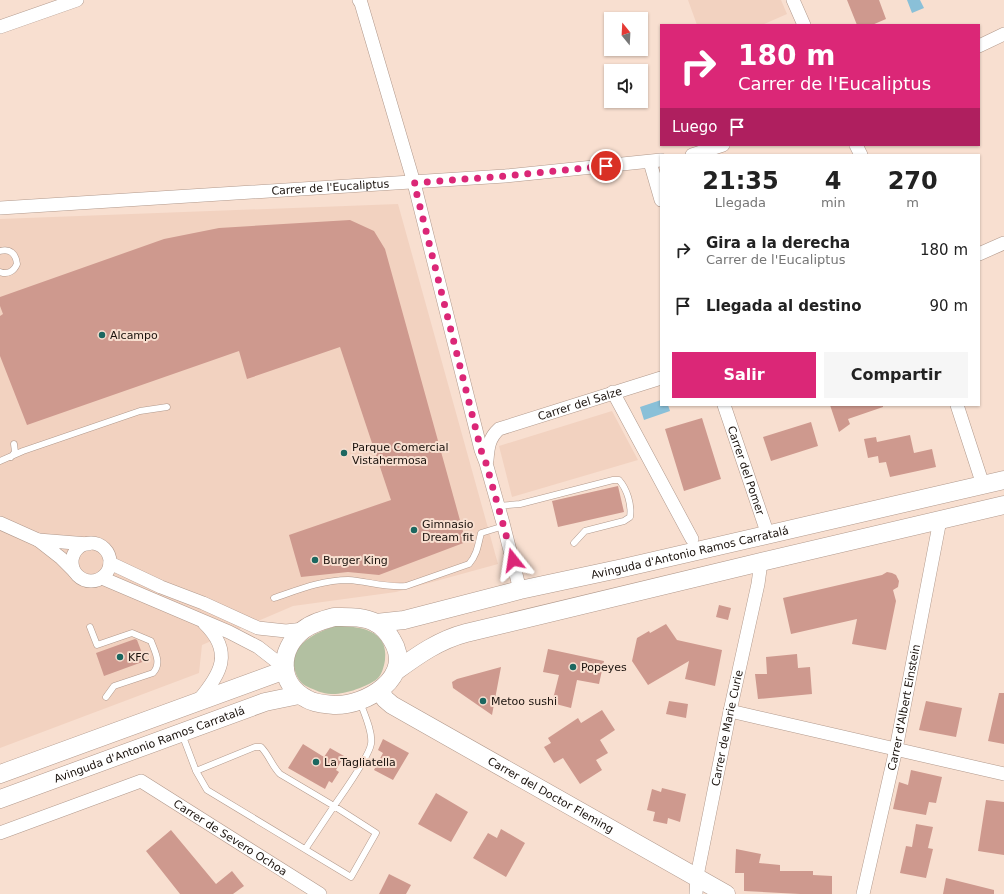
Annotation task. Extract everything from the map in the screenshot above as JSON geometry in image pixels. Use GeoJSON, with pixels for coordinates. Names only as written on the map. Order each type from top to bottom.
{"type":"FeatureCollection","features":[{"type":"Feature","properties":{"kind":"main road","name":"Avinguda d'Antonio Ramos Carratalá"},"geometry":{"type":"LineString","coordinates":[[376,623],[404,620],[520,590],[768,535],[1004,480]]}},
{"type":"Feature","properties":{"kind":"main road"},"geometry":{"type":"LineString","coordinates":[[396,671],[397,652],[389,635],[376,623],[363,618],[349,616],[334,617],[319,621],[304,629],[290,644],[284,660],[285,669],[291,687],[310,701],[341,705],[360,702],[380,690],[396,671],[436,644],[455,636],[1004,505]]}},
{"type":"Feature","properties":{"kind":"main road","name":"Avinguda d'Antonio Ramos Carratalá"},"geometry":{"type":"LineString","coordinates":[[0,774],[285,669]]}},
{"type":"Feature","properties":{"kind":"main road","name":"Carrer del Doctor Fleming"},"geometry":{"type":"LineString","coordinates":[[380,690],[385,699],[392,704],[696,885],[726,894]]}},
{"type":"Feature","properties":{"kind":"main road","name":"Avinguda d'Antonio Ramos Carratalá"},"geometry":{"type":"LineString","coordinates":[[0,799],[265,702],[300,695]]}},
{"type":"Feature","properties":{"kind":"street"},"geometry":{"type":"LineString","coordinates":[[0,27],[77,0]]}},
{"type":"Feature","properties":{"kind":"street"},"geometry":{"type":"LineString","coordinates":[[793,0],[804,24]]}},
{"type":"Feature","properties":{"kind":"street"},"geometry":{"type":"LineString","coordinates":[[362,1],[414,183],[481,450],[504,526],[520,590]]}},
{"type":"Feature","properties":{"kind":"street"},"geometry":{"type":"LineString","coordinates":[[980,46],[1004,34]]}},
{"type":"Feature","properties":{"kind":"street"},"geometry":{"type":"LineString","coordinates":[[695,154],[720,146]]}},
{"type":"Feature","properties":{"kind":"street"},"geometry":{"type":"LineString","coordinates":[[655,161],[660,194]]}},
{"type":"Feature","properties":{"kind":"street","name":"Carrer de l'Eucaliptus"},"geometry":{"type":"LineString","coordinates":[[0,208],[414,183],[506,176],[655,161]]}},
{"type":"Feature","properties":{"kind":"street"},"geometry":{"type":"LineString","coordinates":[[980,254],[1004,243]]}},
{"type":"Feature","properties":{"kind":"street","name":"Carrer del Salze"},"geometry":{"type":"LineString","coordinates":[[499,429],[660,378]]}},
{"type":"Feature","properties":{"kind":"street"},"geometry":{"type":"LineString","coordinates":[[613,392],[692,539]]}},
{"type":"Feature","properties":{"kind":"street","name":"Carrer del Pomer"},"geometry":{"type":"LineString","coordinates":[[724,406],[768,535]]}},
{"type":"Feature","properties":{"kind":"street"},"geometry":{"type":"LineString","coordinates":[[957,406],[983,485]]}},
{"type":"Feature","properties":{"kind":"street"},"geometry":{"type":"LineString","coordinates":[[471,408],[479,421],[484,425],[499,429]]}},
{"type":"Feature","properties":{"kind":"street"},"geometry":{"type":"LineString","coordinates":[[486,463],[489,440],[499,429]]}},
{"type":"Feature","properties":{"kind":"street","name":"Carrer d'Albert Einstein"},"geometry":{"type":"LineString","coordinates":[[863,894],[896,749],[940,520]]}},
{"type":"Feature","properties":{"kind":"street"},"geometry":{"type":"LineString","coordinates":[[0,524],[38,540],[61,558],[77,575],[83,579],[96,581],[102,578],[108,571],[110,563],[109,556],[100,545],[38,540]]}},
{"type":"Feature","properties":{"kind":"street"},"geometry":{"type":"LineString","coordinates":[[74,571],[72,564],[76,551],[82,546],[88,544]]}},
{"type":"Feature","properties":{"kind":"street","name":"Carrer de Marie Curie"},"geometry":{"type":"LineString","coordinates":[[696,885],[730,711],[758,584],[761,562]]}},
{"type":"Feature","properties":{"kind":"street"},"geometry":{"type":"LineString","coordinates":[[110,563],[161,587],[203,603],[258,628],[286,631],[304,629]]}},
{"type":"Feature","properties":{"kind":"street"},"geometry":{"type":"LineString","coordinates":[[102,578],[200,619],[258,647],[285,669]]}},
{"type":"Feature","properties":{"kind":"street"},"geometry":{"type":"LineString","coordinates":[[197,702],[213,684],[221,665],[221,650],[217,638],[200,619]]}},
{"type":"Feature","properties":{"kind":"street"},"geometry":{"type":"LineString","coordinates":[[730,711],[1004,774]]}},
{"type":"Feature","properties":{"kind":"street","name":"Carrer de Severo Ochoa"},"geometry":{"type":"LineString","coordinates":[[0,832],[141,781],[320,894]]}},
{"type":"Feature","properties":{"kind":"street"},"geometry":{"type":"LineString","coordinates":[[296,880],[307,894]]}},
{"type":"Feature","properties":{"kind":"lane"},"geometry":{"type":"LineString","coordinates":[[0,251],[7,250],[15,255],[16,264],[12,271],[8,273],[0,272]]}},
{"type":"Feature","properties":{"kind":"lane"},"geometry":{"type":"LineString","coordinates":[[0,462],[23,451],[140,411],[168,407]]}},
{"type":"Feature","properties":{"kind":"lane"},"geometry":{"type":"LineString","coordinates":[[10,458],[15,452],[14,444]]}},
{"type":"Feature","properties":{"kind":"lane"},"geometry":{"type":"LineString","coordinates":[[498,506],[520,504],[613,480],[619,480],[624,485],[632,509],[630,517],[624,521],[585,531],[574,543]]}},
{"type":"Feature","properties":{"kind":"lane"},"geometry":{"type":"LineString","coordinates":[[274,598],[316,583],[347,580],[396,587],[406,586],[469,564],[477,551],[481,533],[504,526]]}},
{"type":"Feature","properties":{"kind":"lane"},"geometry":{"type":"LineString","coordinates":[[90,627],[97,645],[132,633],[151,641],[158,662],[157,668],[153,673],[114,686],[106,697]]}},
{"type":"Feature","properties":{"kind":"lane"},"geometry":{"type":"LineString","coordinates":[[306,848],[366,755],[371,744],[368,722],[360,702]]}},
{"type":"Feature","properties":{"kind":"lane"},"geometry":{"type":"LineString","coordinates":[[181,732],[196,771],[207,790],[306,848],[351,877],[376,833],[280,774],[261,747],[255,747],[196,771]]}},
{"type":"Feature","properties":{"kind":"shaded area"},"geometry":{"type":"Polygon","coordinates":[[[688,0],[781,0],[787,14],[764,24],[697,24],[688,0]]]}},
{"type":"Feature","properties":{"kind":"shaded area"},"geometry":{"type":"Polygon","coordinates":[[[398,204],[498,564],[396,592],[293,606],[202,645],[199,673],[0,748],[0,219],[398,204]]]}},
{"type":"Feature","properties":{"kind":"shaded area"},"geometry":{"type":"Polygon","coordinates":[[[612,411],[638,460],[512,497],[499,446],[612,411]]]}},
{"type":"Feature","properties":{"kind":"green space"},"geometry":{"type":"Polygon","coordinates":[[[336,626],[354,627],[370,631],[382,642],[385,650],[385,660],[380,675],[373,682],[348,692],[328,694],[306,686],[301,682],[296,674],[294,662],[296,654],[305,641],[320,632],[336,626]]]}},
{"type":"Feature","properties":{"kind":"water"},"geometry":{"type":"Polygon","coordinates":[[[907,0],[920,0],[924,8],[912,13],[907,0]]]}},
{"type":"Feature","properties":{"kind":"water"},"geometry":{"type":"Polygon","coordinates":[[[660,400],[660,406],[668,406],[670,411],[644,420],[640,407],[660,400]]]}},
{"type":"Feature","properties":{"kind":"building"},"geometry":{"type":"Polygon","coordinates":[[[847,0],[879,0],[886,19],[874,24],[857,24],[847,0]]]}},
{"type":"Feature","properties":{"kind":"building"},"geometry":{"type":"Polygon","coordinates":[[[350,220],[374,231],[385,249],[466,542],[379,575],[348,572],[301,577],[289,535],[391,500],[340,347],[247,379],[239,351],[27,425],[0,356],[0,316],[3,314],[0,306],[0,297],[164,239],[219,228],[350,220]]]}},
{"type":"Feature","properties":{"kind":"building"},"geometry":{"type":"Polygon","coordinates":[[[830,406],[883,406],[848,419],[850,424],[839,432],[830,406]]]}},
{"type":"Feature","properties":{"kind":"building"},"geometry":{"type":"Polygon","coordinates":[[[702,418],[721,479],[684,491],[665,429],[702,418]]]}},
{"type":"Feature","properties":{"kind":"building"},"geometry":{"type":"Polygon","coordinates":[[[811,422],[818,446],[771,461],[763,437],[811,422]]]}},
{"type":"Feature","properties":{"kind":"building"},"geometry":{"type":"Polygon","coordinates":[[[910,435],[914,453],[932,449],[936,467],[890,477],[886,462],[879,463],[878,456],[868,458],[864,439],[876,437],[877,442],[910,435]]]}},
{"type":"Feature","properties":{"kind":"building"},"geometry":{"type":"Polygon","coordinates":[[[618,486],[624,512],[558,527],[552,501],[618,486]]]}},
{"type":"Feature","properties":{"kind":"building"},"geometry":{"type":"Polygon","coordinates":[[[887,572],[896,575],[899,581],[898,587],[893,590],[896,601],[886,650],[852,644],[857,619],[791,634],[783,598],[882,575],[887,572]]]}},
{"type":"Feature","properties":{"kind":"building"},"geometry":{"type":"Polygon","coordinates":[[[719,605],[731,608],[728,620],[716,617],[719,605]]]}},
{"type":"Feature","properties":{"kind":"building"},"geometry":{"type":"Polygon","coordinates":[[[666,624],[677,640],[722,650],[715,686],[685,679],[689,661],[648,685],[632,661],[637,638],[666,624]]]}},
{"type":"Feature","properties":{"kind":"building","name":"KFC"},"geometry":{"type":"Polygon","coordinates":[[[135,639],[137,640],[145,661],[104,676],[96,653],[135,639]]]}},
{"type":"Feature","properties":{"kind":"building","name":"Popeyes"},"geometry":{"type":"Polygon","coordinates":[[[548,649],[604,661],[599,684],[577,680],[571,708],[552,703],[559,675],[543,672],[548,649]]]}},
{"type":"Feature","properties":{"kind":"building"},"geometry":{"type":"Polygon","coordinates":[[[797,654],[798,668],[810,667],[812,694],[758,699],[755,674],[767,674],[766,657],[797,654]]]}},
{"type":"Feature","properties":{"kind":"building","name":"Metoo sushi"},"geometry":{"type":"Polygon","coordinates":[[[501,667],[492,715],[453,688],[452,682],[457,679],[501,667]]]}},
{"type":"Feature","properties":{"kind":"building"},"geometry":{"type":"Polygon","coordinates":[[[999,693],[1004,693],[1004,744],[988,741],[999,693]]]}},
{"type":"Feature","properties":{"kind":"building"},"geometry":{"type":"Polygon","coordinates":[[[669,701],[688,704],[686,718],[666,714],[669,701]]]}},
{"type":"Feature","properties":{"kind":"building"},"geometry":{"type":"Polygon","coordinates":[[[926,701],[962,708],[956,737],[919,730],[926,701]]]}},
{"type":"Feature","properties":{"kind":"building"},"geometry":{"type":"Polygon","coordinates":[[[602,710],[615,730],[600,740],[608,753],[596,760],[602,770],[580,784],[563,758],[554,763],[544,747],[551,743],[548,738],[578,718],[581,723],[602,710]]]}},
{"type":"Feature","properties":{"kind":"building"},"geometry":{"type":"Polygon","coordinates":[[[383,739],[409,753],[393,780],[374,770],[383,753],[378,750],[383,739]]]}},
{"type":"Feature","properties":{"kind":"building","name":"La Tagliatella"},"geometry":{"type":"Polygon","coordinates":[[[303,744],[324,757],[330,748],[344,756],[336,770],[339,772],[332,783],[329,781],[325,789],[288,768],[303,744]]]}},
{"type":"Feature","properties":{"kind":"building"},"geometry":{"type":"Polygon","coordinates":[[[911,770],[942,777],[936,803],[929,802],[926,815],[893,809],[899,782],[908,785],[911,770]]]}},
{"type":"Feature","properties":{"kind":"building"},"geometry":{"type":"Polygon","coordinates":[[[662,788],[686,794],[680,822],[668,818],[667,824],[653,821],[655,812],[647,810],[652,789],[661,792],[662,788]]]}},
{"type":"Feature","properties":{"kind":"building"},"geometry":{"type":"Polygon","coordinates":[[[436,793],[468,812],[451,842],[418,824],[436,793]]]}},
{"type":"Feature","properties":{"kind":"building"},"geometry":{"type":"Polygon","coordinates":[[[986,800],[1004,802],[1004,855],[978,851],[986,800]]]}},
{"type":"Feature","properties":{"kind":"building"},"geometry":{"type":"Polygon","coordinates":[[[916,824],[933,827],[928,848],[933,849],[926,878],[900,873],[906,846],[912,847],[916,824]]]}},
{"type":"Feature","properties":{"kind":"building"},"geometry":{"type":"Polygon","coordinates":[[[501,829],[525,843],[506,877],[473,858],[488,833],[497,838],[501,829]]]}},
{"type":"Feature","properties":{"kind":"building"},"geometry":{"type":"Polygon","coordinates":[[[171,830],[216,884],[232,871],[244,886],[233,894],[180,894],[146,851],[171,830]]]}},
{"type":"Feature","properties":{"kind":"building"},"geometry":{"type":"Polygon","coordinates":[[[736,849],[761,854],[759,863],[780,865],[780,871],[813,871],[813,875],[832,876],[832,894],[744,891],[744,873],[735,873],[736,849]]]}},
{"type":"Feature","properties":{"kind":"building"},"geometry":{"type":"Polygon","coordinates":[[[389,874],[411,885],[406,894],[379,894],[389,874]]]}},
{"type":"Feature","properties":{"kind":"building"},"geometry":{"type":"Polygon","coordinates":[[[946,878],[994,890],[994,894],[943,894],[946,878]]]}},
{"type":"Feature","properties":{"kind":"place","name":"Alcampo"},"geometry":{"type":"Point","coordinates":[102,335]}},
{"type":"Feature","properties":{"kind":"place","name":"Parque Comercial Vistahermosa"},"geometry":{"type":"Point","coordinates":[344,453]}},
{"type":"Feature","properties":{"kind":"place","name":"Gimnasio Dream fit"},"geometry":{"type":"Point","coordinates":[414,530]}},
{"type":"Feature","properties":{"kind":"place","name":"Burger King"},"geometry":{"type":"Point","coordinates":[315,560]}},
{"type":"Feature","properties":{"kind":"place","name":"KFC"},"geometry":{"type":"Point","coordinates":[120,657]}},
{"type":"Feature","properties":{"kind":"place","name":"Popeyes"},"geometry":{"type":"Point","coordinates":[573,667]}},
{"type":"Feature","properties":{"kind":"place","name":"Metoo sushi"},"geometry":{"type":"Point","coordinates":[483,701]}},
{"type":"Feature","properties":{"kind":"place","name":"La Tagliatella"},"geometry":{"type":"Point","coordinates":[316,762]}},
{"type":"Feature","properties":{"kind":"route"},"geometry":{"type":"LineString","coordinates":[[513,560],[481,450],[414,183],[606,166]]}}]}
